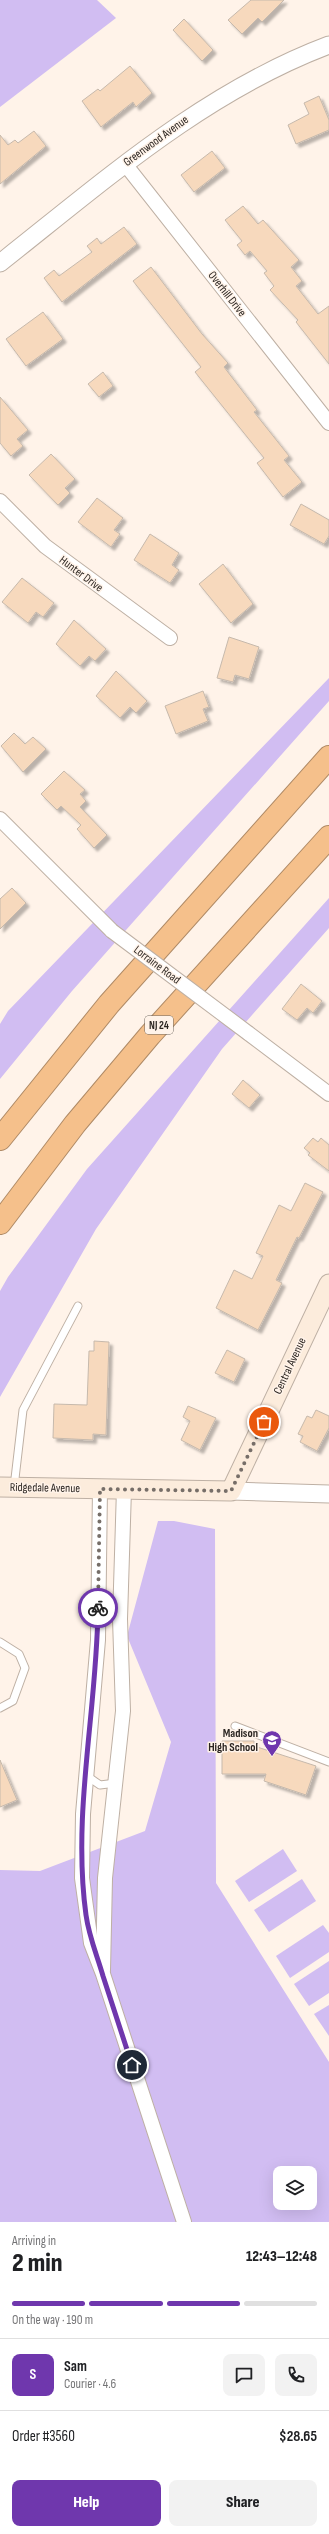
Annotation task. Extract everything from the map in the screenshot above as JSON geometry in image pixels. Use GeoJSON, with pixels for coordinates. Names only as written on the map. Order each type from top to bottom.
{"type":"FeatureCollection","features":[{"type":"Feature","properties":{"kind":"highway"},"geometry":{"type":"LineString","coordinates":[[0,1139],[109,1004],[329,757]]}},
{"type":"Feature","properties":{"kind":"highway","name":"NJ 24"},"geometry":{"type":"LineString","coordinates":[[0,1223],[80,1118],[150,1035],[329,837]]}},
{"type":"Feature","properties":{"kind":"main road","name":"Central Avenue"},"geometry":{"type":"LineString","coordinates":[[231,1491],[329,1284]]}},
{"type":"Feature","properties":{"kind":"main road","name":"Ridgedale Avenue"},"geometry":{"type":"LineString","coordinates":[[7,1488],[231,1491]]}},
{"type":"Feature","properties":{"kind":"street","name":"Greenwood Avenue"},"geometry":{"type":"LineString","coordinates":[[0,263],[125,164],[199,109],[241,84],[278,65],[329,45]]}},
{"type":"Feature","properties":{"kind":"street","name":"Overhill Drive"},"geometry":{"type":"LineString","coordinates":[[125,164],[329,423]]}},
{"type":"Feature","properties":{"kind":"street","name":"Hunter Drive"},"geometry":{"type":"LineString","coordinates":[[0,501],[51,550],[170,638]]}},
{"type":"Feature","properties":{"kind":"street","name":"Lorraine Road"},"geometry":{"type":"LineString","coordinates":[[0,819],[112,931],[329,1094]]}},
{"type":"Feature","properties":{"kind":"street"},"geometry":{"type":"LineString","coordinates":[[100,1489],[98,1640],[86,1776],[82,1878],[90,1944],[103,1974],[184,2222]]}},
{"type":"Feature","properties":{"kind":"street"},"geometry":{"type":"LineString","coordinates":[[103,1974],[104,1878],[123,1711],[120,1619],[124,1489]]}},
{"type":"Feature","properties":{"kind":"street","name":"Ridgedale Avenue"},"geometry":{"type":"LineString","coordinates":[[231,1491],[329,1494]]}},
{"type":"Feature","properties":{"kind":"lane"},"geometry":{"type":"LineString","coordinates":[[7,1488],[23,1410],[78,1306]]}},
{"type":"Feature","properties":{"kind":"lane"},"geometry":{"type":"LineString","coordinates":[[0,1642],[19,1654],[25,1668],[13,1701],[0,1708]]}},
{"type":"Feature","properties":{"kind":"lane"},"geometry":{"type":"LineString","coordinates":[[235,1726],[329,1762]]}},
{"type":"Feature","properties":{"kind":"lane"},"geometry":{"type":"LineString","coordinates":[[86,1776],[100,1785],[116,1783]]}},
{"type":"Feature","properties":{"kind":"shaded area"},"geometry":{"type":"Polygon","coordinates":[[[0,0],[97,0],[116,18],[0,107],[0,0]]]}},
{"type":"Feature","properties":{"kind":"shaded area"},"geometry":{"type":"Polygon","coordinates":[[[329,678],[329,701],[72,991],[0,1079],[0,1024],[8,1011],[329,678]]]}},
{"type":"Feature","properties":{"kind":"shaded area"},"geometry":{"type":"Polygon","coordinates":[[[329,898],[329,928],[222,1049],[96,1229],[0,1397],[0,1291],[8,1277],[87,1169],[329,898]]]}},
{"type":"Feature","properties":{"kind":"shaded area"},"geometry":{"type":"Polygon","coordinates":[[[158,1521],[174,1521],[215,1529],[216,1883],[329,2062],[329,2222],[0,2222],[0,1870],[40,1871],[145,1831],[171,1742],[127,1636],[158,1521]]]}},
{"type":"Feature","properties":{"kind":"shaded area"},"geometry":{"type":"Polygon","coordinates":[[[283,1849],[297,1871],[249,1902],[235,1881],[283,1849]]]}},
{"type":"Feature","properties":{"kind":"shaded area"},"geometry":{"type":"Polygon","coordinates":[[[302,1879],[316,1901],[269,1932],[254,1910],[302,1879]]]}},
{"type":"Feature","properties":{"kind":"shaded area"},"geometry":{"type":"Polygon","coordinates":[[[323,1925],[329,1933],[329,1952],[290,1978],[276,1956],[323,1925]]]}},
{"type":"Feature","properties":{"kind":"shaded area"},"geometry":{"type":"Polygon","coordinates":[[[329,1961],[329,1993],[309,2006],[294,1984],[329,1961]]]}},
{"type":"Feature","properties":{"kind":"shaded area"},"geometry":{"type":"Polygon","coordinates":[[[329,2005],[329,2036],[314,2014],[329,2005]]]}},
{"type":"Feature","properties":{"kind":"building"},"geometry":{"type":"Polygon","coordinates":[[[251,0],[284,0],[262,22],[258,18],[242,34],[228,20],[251,0]]]}},
{"type":"Feature","properties":{"kind":"building"},"geometry":{"type":"Polygon","coordinates":[[[184,19],[213,50],[202,61],[173,30],[184,19]]]}},
{"type":"Feature","properties":{"kind":"building"},"geometry":{"type":"Polygon","coordinates":[[[130,66],[152,93],[136,107],[133,102],[101,127],[82,101],[98,89],[100,91],[130,66]]]}},
{"type":"Feature","properties":{"kind":"building"},"geometry":{"type":"Polygon","coordinates":[[[319,96],[329,120],[329,130],[296,144],[288,125],[309,114],[304,103],[319,96]]]}},
{"type":"Feature","properties":{"kind":"building"},"geometry":{"type":"Polygon","coordinates":[[[34,131],[46,146],[0,184],[0,135],[8,145],[15,140],[18,143],[34,131]]]}},
{"type":"Feature","properties":{"kind":"building"},"geometry":{"type":"Polygon","coordinates":[[[212,151],[225,168],[194,192],[181,175],[212,151]]]}},
{"type":"Feature","properties":{"kind":"building"},"geometry":{"type":"Polygon","coordinates":[[[243,206],[258,224],[263,220],[299,260],[291,267],[302,281],[296,286],[318,314],[329,306],[329,364],[296,322],[298,320],[270,290],[274,286],[264,273],[267,271],[250,251],[245,255],[237,245],[242,241],[225,220],[243,206]]]}},
{"type":"Feature","properties":{"kind":"building"},"geometry":{"type":"Polygon","coordinates":[[[124,227],[137,244],[62,302],[44,278],[54,270],[59,276],[92,252],[87,246],[97,238],[101,244],[124,227]]]}},
{"type":"Feature","properties":{"kind":"building"},"geometry":{"type":"Polygon","coordinates":[[[151,267],[202,334],[228,363],[224,367],[257,410],[254,412],[289,456],[284,460],[302,482],[283,497],[257,463],[264,458],[195,372],[201,367],[133,281],[151,267]]]}},
{"type":"Feature","properties":{"kind":"building"},"geometry":{"type":"Polygon","coordinates":[[[43,312],[63,339],[26,366],[6,339],[43,312]]]}},
{"type":"Feature","properties":{"kind":"building"},"geometry":{"type":"Polygon","coordinates":[[[103,372],[113,386],[99,397],[88,384],[103,372]]]}},
{"type":"Feature","properties":{"kind":"building"},"geometry":{"type":"Polygon","coordinates":[[[0,397],[28,430],[17,439],[23,446],[11,456],[0,443],[0,397]]]}},
{"type":"Feature","properties":{"kind":"building"},"geometry":{"type":"Polygon","coordinates":[[[51,454],[75,479],[65,488],[70,493],[58,505],[29,475],[51,454]]]}},
{"type":"Feature","properties":{"kind":"building"},"geometry":{"type":"Polygon","coordinates":[[[97,498],[123,518],[114,530],[120,534],[111,547],[78,522],[97,498]]]}},
{"type":"Feature","properties":{"kind":"building"},"geometry":{"type":"Polygon","coordinates":[[[301,504],[329,520],[329,536],[324,544],[290,525],[301,504]]]}},
{"type":"Feature","properties":{"kind":"building"},"geometry":{"type":"Polygon","coordinates":[[[150,534],[179,553],[172,565],[179,570],[170,583],[134,560],[150,534]]]}},
{"type":"Feature","properties":{"kind":"building"},"geometry":{"type":"Polygon","coordinates":[[[223,564],[253,604],[231,623],[199,584],[223,564]]]}},
{"type":"Feature","properties":{"kind":"building"},"geometry":{"type":"Polygon","coordinates":[[[22,578],[54,603],[43,617],[36,612],[28,623],[2,602],[22,578]]]}},
{"type":"Feature","properties":{"kind":"building"},"geometry":{"type":"Polygon","coordinates":[[[74,620],[106,649],[95,661],[89,656],[80,666],[56,644],[74,620]]]}},
{"type":"Feature","properties":{"kind":"building"},"geometry":{"type":"Polygon","coordinates":[[[229,637],[259,647],[249,679],[235,675],[233,682],[217,678],[229,637]]]}},
{"type":"Feature","properties":{"kind":"building"},"geometry":{"type":"Polygon","coordinates":[[[116,671],[147,701],[136,713],[130,707],[120,718],[96,696],[116,671]]]}},
{"type":"Feature","properties":{"kind":"building"},"geometry":{"type":"Polygon","coordinates":[[[203,691],[209,707],[203,709],[208,721],[176,734],[165,706],[203,691]]]}},
{"type":"Feature","properties":{"kind":"building"},"geometry":{"type":"Polygon","coordinates":[[[14,733],[25,744],[33,737],[46,749],[23,772],[1,746],[14,733]]]}},
{"type":"Feature","properties":{"kind":"building"},"geometry":{"type":"Polygon","coordinates":[[[64,771],[85,790],[80,794],[86,801],[80,807],[107,835],[94,848],[77,829],[81,825],[61,806],[57,810],[41,794],[64,771]]]}},
{"type":"Feature","properties":{"kind":"building"},"geometry":{"type":"Polygon","coordinates":[[[12,888],[26,903],[0,929],[0,899],[12,888]]]}},
{"type":"Feature","properties":{"kind":"building"},"geometry":{"type":"Polygon","coordinates":[[[301,984],[322,1001],[313,1013],[307,1008],[297,1020],[282,1009],[301,984]]]}},
{"type":"Feature","properties":{"kind":"building"},"geometry":{"type":"Polygon","coordinates":[[[243,1080],[260,1095],[249,1108],[232,1094],[243,1080]]]}},
{"type":"Feature","properties":{"kind":"building"},"geometry":{"type":"Polygon","coordinates":[[[313,1138],[318,1142],[321,1138],[329,1145],[329,1171],[308,1155],[310,1153],[304,1148],[313,1138]]]}},
{"type":"Feature","properties":{"kind":"building"},"geometry":{"type":"Polygon","coordinates":[[[305,1183],[323,1192],[299,1238],[297,1237],[276,1280],[282,1283],[258,1330],[216,1308],[234,1270],[252,1279],[263,1256],[256,1253],[279,1205],[291,1211],[305,1183]]]}},
{"type":"Feature","properties":{"kind":"building"},"geometry":{"type":"Polygon","coordinates":[[[94,1341],[109,1342],[106,1435],[93,1434],[93,1440],[53,1438],[54,1404],[87,1405],[89,1351],[94,1351],[94,1341]]]}},
{"type":"Feature","properties":{"kind":"building"},"geometry":{"type":"Polygon","coordinates":[[[227,1350],[245,1359],[234,1382],[215,1373],[227,1350]]]}},
{"type":"Feature","properties":{"kind":"building"},"geometry":{"type":"Polygon","coordinates":[[[188,1406],[216,1418],[200,1450],[181,1440],[190,1421],[183,1417],[188,1406]]]}},
{"type":"Feature","properties":{"kind":"building"},"geometry":{"type":"Polygon","coordinates":[[[316,1410],[329,1416],[329,1428],[317,1451],[300,1442],[303,1436],[298,1434],[307,1416],[312,1418],[316,1410]]]}},
{"type":"Feature","properties":{"kind":"building"},"geometry":{"type":"Polygon","coordinates":[[[222,1741],[254,1741],[254,1746],[316,1766],[306,1795],[264,1781],[266,1774],[222,1774],[222,1741]]]}},
{"type":"Feature","properties":{"kind":"building"},"geometry":{"type":"Polygon","coordinates":[[[0,1760],[17,1800],[0,1807],[0,1760]]]}},
{"type":"Feature","properties":{"kind":"way so far"},"geometry":{"type":"LineString","coordinates":[[98,1608],[100,1489],[231,1491],[264,1422]]}},
{"type":"Feature","properties":{"kind":"place","name":"Madison High School"},"geometry":{"type":"Point","coordinates":[272,1757]}},
{"type":"Feature","properties":{"kind":"route"},"geometry":{"type":"LineString","coordinates":[[98,1608],[98,1640],[83,1814],[82,1878],[90,1944],[103,1974],[132,2065]]}}]}
